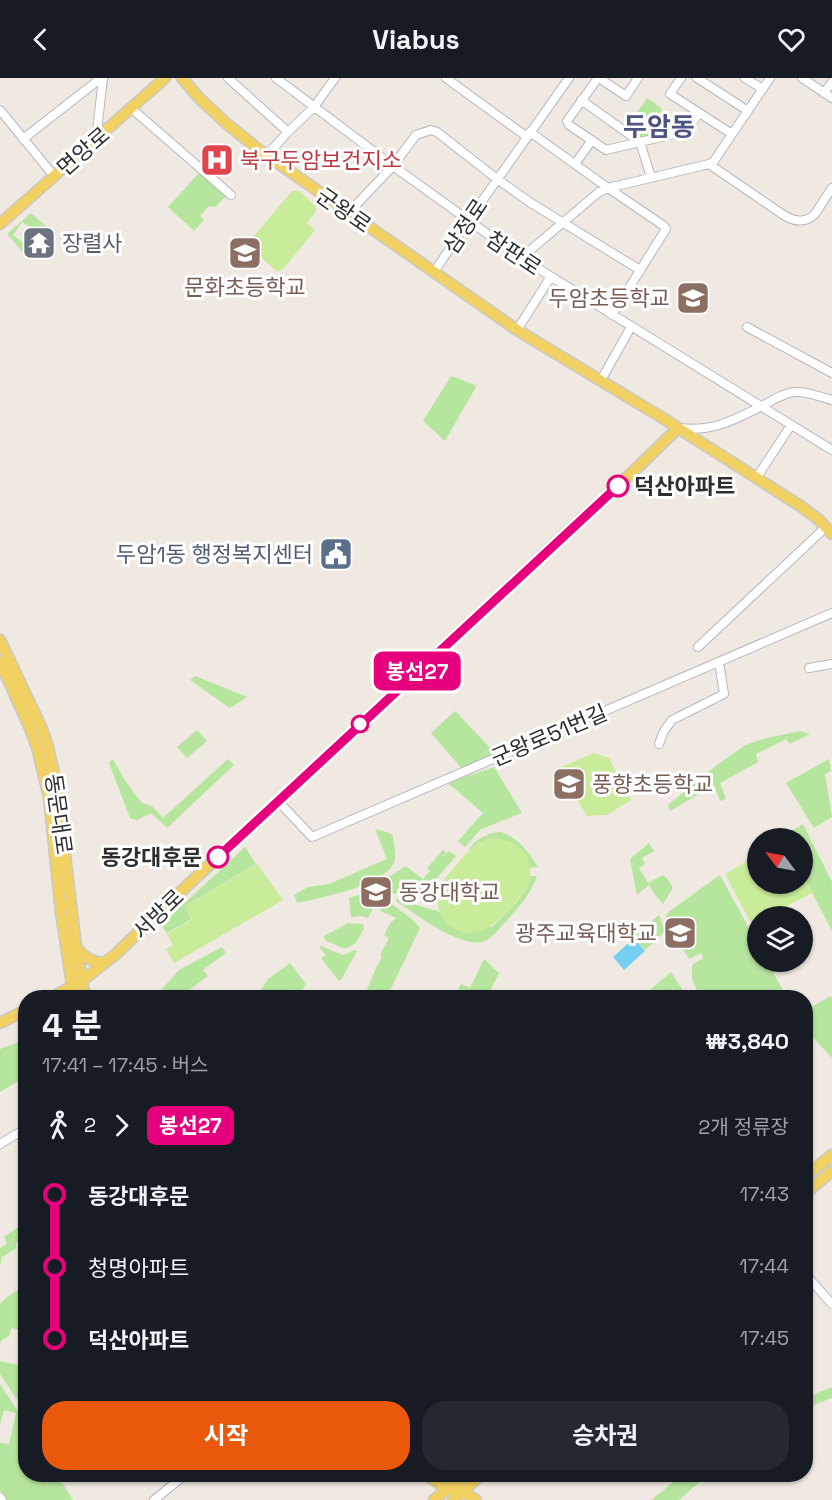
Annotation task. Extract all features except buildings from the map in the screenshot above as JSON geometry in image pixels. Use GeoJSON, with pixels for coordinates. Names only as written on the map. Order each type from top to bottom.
{"type":"FeatureCollection","features":[{"type":"Feature","properties":{"kind":"main road","name":"면앙로"},"geometry":{"type":"LineString","coordinates":[[0,224],[165,78]]}},
{"type":"Feature","properties":{"kind":"main road","name":"군왕로"},"geometry":{"type":"LineString","coordinates":[[182,78],[200,99],[226,123],[267,155],[516,330],[757,477],[802,507],[829,530]]}},
{"type":"Feature","properties":{"kind":"main road","name":"서방로"},"geometry":{"type":"LineString","coordinates":[[76,988],[117,953],[678,428]]}},
{"type":"Feature","properties":{"kind":"main road","name":"동문대로"},"geometry":{"type":"LineString","coordinates":[[0,640],[42,729],[57,788],[76,947],[76,988]]}},
{"type":"Feature","properties":{"kind":"main road","name":"동문대로"},"geometry":{"type":"LineString","coordinates":[[0,662],[37,747],[49,797],[61,912],[76,988]]}},
{"type":"Feature","properties":{"kind":"main road"},"geometry":{"type":"LineString","coordinates":[[76,947],[93,962],[105,963]]}},
{"type":"Feature","properties":{"kind":"main road"},"geometry":{"type":"LineString","coordinates":[[0,1023],[18,1014]]}},
{"type":"Feature","properties":{"kind":"main road"},"geometry":{"type":"LineString","coordinates":[[813,1170],[832,1155]]}},
{"type":"Feature","properties":{"kind":"main road"},"geometry":{"type":"LineString","coordinates":[[813,1187],[832,1171]]}},
{"type":"Feature","properties":{"kind":"main road"},"geometry":{"type":"LineString","coordinates":[[434,1500],[448,1482]]}},
{"type":"Feature","properties":{"kind":"main road"},"geometry":{"type":"LineString","coordinates":[[453,1482],[476,1500]]}},
{"type":"Feature","properties":{"kind":"main road"},"geometry":{"type":"LineString","coordinates":[[453,1500],[473,1482]]}},
{"type":"Feature","properties":{"kind":"street"},"geometry":{"type":"LineString","coordinates":[[23,139],[102,78]]}},
{"type":"Feature","properties":{"kind":"street"},"geometry":{"type":"LineString","coordinates":[[96,139],[102,78]]}},
{"type":"Feature","properties":{"kind":"street"},"geometry":{"type":"LineString","coordinates":[[228,78],[288,132]]}},
{"type":"Feature","properties":{"kind":"street","name":"참판로"},"geometry":{"type":"LineString","coordinates":[[276,78],[468,221],[550,278],[832,450]]}},
{"type":"Feature","properties":{"kind":"street"},"geometry":{"type":"LineString","coordinates":[[267,155],[314,107],[335,78]]}},
{"type":"Feature","properties":{"kind":"street"},"geometry":{"type":"LineString","coordinates":[[446,78],[665,227],[666,229],[612,315]]}},
{"type":"Feature","properties":{"kind":"street","name":"삼정로"},"geometry":{"type":"LineString","coordinates":[[434,272],[569,78]]}},
{"type":"Feature","properties":{"kind":"street"},"geometry":{"type":"LineString","coordinates":[[638,78],[626,96],[598,78],[567,122],[606,150],[687,131],[699,113]]}},
{"type":"Feature","properties":{"kind":"street"},"geometry":{"type":"LineString","coordinates":[[681,78],[670,94],[732,134]]}},
{"type":"Feature","properties":{"kind":"street"},"geometry":{"type":"LineString","coordinates":[[697,78],[747,111]]}},
{"type":"Feature","properties":{"kind":"street"},"geometry":{"type":"LineString","coordinates":[[746,78],[763,89]]}},
{"type":"Feature","properties":{"kind":"street"},"geometry":{"type":"LineString","coordinates":[[521,258],[599,192],[714,161],[770,78]]}},
{"type":"Feature","properties":{"kind":"street"},"geometry":{"type":"LineString","coordinates":[[802,78],[828,96],[832,82]]}},
{"type":"Feature","properties":{"kind":"street"},"geometry":{"type":"LineString","coordinates":[[581,100],[640,142],[651,177]]}},
{"type":"Feature","properties":{"kind":"street"},"geometry":{"type":"LineString","coordinates":[[131,108],[231,195]]}},
{"type":"Feature","properties":{"kind":"street"},"geometry":{"type":"LineString","coordinates":[[0,110],[54,176]]}},
{"type":"Feature","properties":{"kind":"street","name":"삼정로"},"geometry":{"type":"LineString","coordinates":[[393,166],[416,135],[431,130],[437,132],[531,203],[640,270]]}},
{"type":"Feature","properties":{"kind":"street"},"geometry":{"type":"LineString","coordinates":[[575,164],[592,140]]}},
{"type":"Feature","properties":{"kind":"street"},"geometry":{"type":"LineString","coordinates":[[709,164],[785,216],[799,221],[815,214],[832,188]]}},
{"type":"Feature","properties":{"kind":"street"},"geometry":{"type":"LineString","coordinates":[[350,214],[393,166]]}},
{"type":"Feature","properties":{"kind":"street"},"geometry":{"type":"LineString","coordinates":[[516,330],[550,278]]}},
{"type":"Feature","properties":{"kind":"street"},"geometry":{"type":"LineString","coordinates":[[601,380],[631,327]]}},
{"type":"Feature","properties":{"kind":"street"},"geometry":{"type":"LineString","coordinates":[[747,327],[832,373]]}},
{"type":"Feature","properties":{"kind":"street"},"geometry":{"type":"LineString","coordinates":[[678,428],[694,430],[721,426],[782,395],[795,392],[832,400]]}},
{"type":"Feature","properties":{"kind":"street"},"geometry":{"type":"LineString","coordinates":[[757,477],[791,425]]}},
{"type":"Feature","properties":{"kind":"street"},"geometry":{"type":"LineString","coordinates":[[698,647],[829,530]]}},
{"type":"Feature","properties":{"kind":"street","name":"군왕로51번길"},"geometry":{"type":"LineString","coordinates":[[278,801],[312,837],[832,613]]}},
{"type":"Feature","properties":{"kind":"street"},"geometry":{"type":"LineString","coordinates":[[659,744],[672,720],[724,694],[718,662]]}},
{"type":"Feature","properties":{"kind":"street"},"geometry":{"type":"LineString","coordinates":[[809,668],[832,664]]}},
{"type":"Feature","properties":{"kind":"street"},"geometry":{"type":"LineString","coordinates":[[0,1144],[18,1133]]}},
{"type":"Feature","properties":{"kind":"street"},"geometry":{"type":"LineString","coordinates":[[813,1283],[832,1304]]}},
{"type":"Feature","properties":{"kind":"street"},"geometry":{"type":"LineString","coordinates":[[154,1500],[176,1482]]}},
{"type":"Feature","properties":{"kind":"green space"},"geometry":{"type":"Polygon","coordinates":[[[647,98],[661,108],[671,133],[641,139],[626,128],[647,98]]]}},
{"type":"Feature","properties":{"kind":"green space"},"geometry":{"type":"Polygon","coordinates":[[[200,172],[226,196],[215,207],[209,206],[200,216],[204,220],[194,231],[168,207],[200,172]]]}},
{"type":"Feature","properties":{"kind":"green space"},"geometry":{"type":"Polygon","coordinates":[[[292,191],[299,191],[316,206],[316,212],[307,223],[315,230],[285,267],[278,272],[247,246],[292,191]]]}},
{"type":"Feature","properties":{"kind":"green space"},"geometry":{"type":"Polygon","coordinates":[[[31,213],[50,230],[41,241],[37,240],[32,236],[33,229],[22,222],[13,235],[22,242],[29,239],[34,243],[32,245],[34,247],[26,256],[7,234],[31,213]]]}},
{"type":"Feature","properties":{"kind":"green space"},"geometry":{"type":"Polygon","coordinates":[[[451,376],[476,387],[445,441],[423,421],[451,376]]]}},
{"type":"Feature","properties":{"kind":"green space"},"geometry":{"type":"Polygon","coordinates":[[[195,676],[247,697],[230,708],[190,680],[195,676]]]}},
{"type":"Feature","properties":{"kind":"green space"},"geometry":{"type":"Polygon","coordinates":[[[455,711],[499,757],[464,771],[431,733],[455,711]]]}},
{"type":"Feature","properties":{"kind":"green space"},"geometry":{"type":"Polygon","coordinates":[[[197,730],[207,741],[187,758],[177,747],[197,730]]]}},
{"type":"Feature","properties":{"kind":"green space"},"geometry":{"type":"Polygon","coordinates":[[[800,731],[810,734],[790,744],[786,739],[756,754],[758,762],[720,783],[726,799],[720,801],[714,785],[670,811],[668,805],[745,745],[800,731]]]}},
{"type":"Feature","properties":{"kind":"green space"},"geometry":{"type":"Polygon","coordinates":[[[594,753],[609,758],[631,800],[607,815],[587,816],[559,768],[594,753]]]}},
{"type":"Feature","properties":{"kind":"green space"},"geometry":{"type":"Polygon","coordinates":[[[113,759],[141,802],[153,807],[163,818],[228,759],[234,765],[167,828],[151,813],[137,820],[130,818],[109,763],[113,759]]]}},
{"type":"Feature","properties":{"kind":"green space"},"geometry":{"type":"Polygon","coordinates":[[[829,759],[831,771],[825,774],[832,817],[814,828],[786,783],[829,759]]]}},
{"type":"Feature","properties":{"kind":"green space"},"geometry":{"type":"Polygon","coordinates":[[[494,767],[522,813],[481,829],[465,847],[458,841],[483,813],[449,784],[494,767]]]}},
{"type":"Feature","properties":{"kind":"green space"},"geometry":{"type":"Polygon","coordinates":[[[375,829],[393,836],[395,859],[390,868],[368,883],[336,894],[297,903],[294,895],[308,887],[329,884],[387,859],[375,829]]]}},
{"type":"Feature","properties":{"kind":"green space"},"geometry":{"type":"Polygon","coordinates":[[[501,832],[522,846],[538,867],[530,868],[528,859],[479,842],[469,849],[483,837],[501,832]]]}},
{"type":"Feature","properties":{"kind":"green space"},"geometry":{"type":"Polygon","coordinates":[[[490,838],[507,841],[521,849],[529,862],[529,881],[517,901],[489,927],[476,932],[462,932],[445,921],[439,909],[439,888],[468,852],[490,838]]]}},
{"type":"Feature","properties":{"kind":"green space"},"geometry":{"type":"Polygon","coordinates":[[[649,843],[654,851],[642,858],[645,864],[639,868],[648,883],[663,875],[667,878],[673,888],[663,904],[649,885],[637,895],[630,859],[649,843]]]}},
{"type":"Feature","properties":{"kind":"green space"},"geometry":{"type":"Polygon","coordinates":[[[813,844],[832,882],[832,931],[813,894],[813,844]]]}},
{"type":"Feature","properties":{"kind":"green space"},"geometry":{"type":"Polygon","coordinates":[[[245,847],[256,864],[185,906],[191,919],[167,933],[161,925],[245,847]]]}},
{"type":"Feature","properties":{"kind":"green space"},"geometry":{"type":"Polygon","coordinates":[[[443,850],[446,852],[442,858],[449,851],[456,856],[434,881],[416,896],[403,896],[378,887],[378,884],[406,866],[423,879],[430,871],[427,868],[443,850]]]}},
{"type":"Feature","properties":{"kind":"green space"},"geometry":{"type":"Polygon","coordinates":[[[747,862],[747,894],[810,894],[787,906],[747,906],[747,916],[725,874],[747,862]]]}},
{"type":"Feature","properties":{"kind":"green space"},"geometry":{"type":"Polygon","coordinates":[[[257,864],[283,900],[174,963],[166,949],[173,945],[167,934],[192,919],[185,906],[257,864]]]}},
{"type":"Feature","properties":{"kind":"green space"},"geometry":{"type":"Polygon","coordinates":[[[720,875],[747,925],[747,972],[773,972],[783,990],[697,990],[692,979],[692,965],[703,958],[701,953],[689,959],[672,931],[666,915],[720,875]]]}},
{"type":"Feature","properties":{"kind":"green space"},"geometry":{"type":"Polygon","coordinates":[[[530,876],[537,876],[532,888],[518,908],[497,932],[482,942],[462,940],[450,935],[396,901],[397,899],[440,912],[443,918],[492,927],[521,897],[530,876]]]}},
{"type":"Feature","properties":{"kind":"green space"},"geometry":{"type":"Polygon","coordinates":[[[362,894],[374,894],[379,897],[368,918],[351,917],[349,898],[362,894]]]}},
{"type":"Feature","properties":{"kind":"green space"},"geometry":{"type":"Polygon","coordinates":[[[386,900],[420,928],[390,990],[367,990],[389,938],[384,935],[391,922],[397,918],[380,911],[386,900]]]}},
{"type":"Feature","properties":{"kind":"green space"},"geometry":{"type":"Polygon","coordinates":[[[659,915],[665,931],[645,950],[633,937],[659,915]]]}},
{"type":"Feature","properties":{"kind":"green space"},"geometry":{"type":"Polygon","coordinates":[[[348,923],[363,924],[364,928],[356,943],[345,949],[325,940],[324,936],[348,923]]]}},
{"type":"Feature","properties":{"kind":"green space"},"geometry":{"type":"Polygon","coordinates":[[[222,947],[226,953],[203,970],[208,976],[189,990],[161,990],[179,970],[222,947]]]}},
{"type":"Feature","properties":{"kind":"green space"},"geometry":{"type":"Polygon","coordinates":[[[319,947],[343,955],[357,951],[341,980],[339,981],[321,958],[326,955],[319,947]]]}},
{"type":"Feature","properties":{"kind":"green space"},"geometry":{"type":"Polygon","coordinates":[[[484,959],[499,973],[490,990],[458,989],[461,984],[470,988],[484,959]]]}},
{"type":"Feature","properties":{"kind":"green space"},"geometry":{"type":"Polygon","coordinates":[[[290,963],[306,984],[302,990],[261,990],[267,980],[290,963]]]}},
{"type":"Feature","properties":{"kind":"green space"},"geometry":{"type":"Polygon","coordinates":[[[671,972],[683,990],[650,990],[671,972]]]}},
{"type":"Feature","properties":{"kind":"green space"},"geometry":{"type":"Polygon","coordinates":[[[831,996],[832,1058],[813,1038],[813,1006],[831,996]]]}},
{"type":"Feature","properties":{"kind":"green space"},"geometry":{"type":"Polygon","coordinates":[[[18,1042],[18,1081],[0,1092],[0,1049],[18,1042]]]}},
{"type":"Feature","properties":{"kind":"green space"},"geometry":{"type":"Polygon","coordinates":[[[18,1227],[18,1242],[15,1249],[2,1257],[0,1266],[0,1248],[7,1244],[4,1237],[18,1227]]]}},
{"type":"Feature","properties":{"kind":"green space"},"geometry":{"type":"Polygon","coordinates":[[[18,1290],[18,1329],[11,1328],[9,1336],[0,1344],[0,1304],[18,1290]]]}},
{"type":"Feature","properties":{"kind":"green space"},"geometry":{"type":"Polygon","coordinates":[[[0,1361],[17,1365],[18,1400],[0,1374],[0,1361]]]}},
{"type":"Feature","properties":{"kind":"green space"},"geometry":{"type":"Polygon","coordinates":[[[0,1384],[18,1411],[18,1482],[61,1482],[73,1500],[7,1500],[0,1490],[0,1443],[9,1444],[16,1413],[4,1410],[0,1425],[0,1384]]]}},
{"type":"Feature","properties":{"kind":"green space"},"geometry":{"type":"Polygon","coordinates":[[[832,1387],[832,1398],[813,1406],[813,1395],[832,1387]]]}},
{"type":"Feature","properties":{"kind":"green space"},"geometry":{"type":"Polygon","coordinates":[[[673,1482],[700,1482],[679,1500],[651,1500],[673,1482]]]}},
{"type":"Feature","properties":{"kind":"water"},"geometry":{"type":"Polygon","coordinates":[[[634,938],[645,951],[624,970],[613,957],[634,938]]]}},
{"type":"Feature","properties":{"kind":"bus line","name":"봉선27"},"geometry":{"type":"LineString","coordinates":[[218,857],[618,486]]}},
{"type":"Feature","properties":{"kind":"place","name":"북구두암보건지소"},"geometry":{"type":"Point","coordinates":[217,160]}},
{"type":"Feature","properties":{"kind":"place","name":"장렬사"},"geometry":{"type":"Point","coordinates":[39,243]}},
{"type":"Feature","properties":{"kind":"place","name":"문화초등학교"},"geometry":{"type":"Point","coordinates":[245,253]}},
{"type":"Feature","properties":{"kind":"place","name":"두암초등학교"},"geometry":{"type":"Point","coordinates":[693,298]}},
{"type":"Feature","properties":{"kind":"place","name":"덕산아파트"},"geometry":{"type":"Point","coordinates":[618,486]}},
{"type":"Feature","properties":{"kind":"place","name":"두암1동 행정복지센터"},"geometry":{"type":"Point","coordinates":[336,554]}},
{"type":"Feature","properties":{"kind":"place","name":"풍향초등학교"},"geometry":{"type":"Point","coordinates":[569,784]}},
{"type":"Feature","properties":{"kind":"place","name":"동강대후문"},"geometry":{"type":"Point","coordinates":[218,857]}},
{"type":"Feature","properties":{"kind":"place","name":"동강대학교"},"geometry":{"type":"Point","coordinates":[376,892]}},
{"type":"Feature","properties":{"kind":"place","name":"광주교육대학교"},"geometry":{"type":"Point","coordinates":[680,933]}},
{"type":"Feature","properties":{"kind":"district","name":"두암동"},"geometry":{"type":"Point","coordinates":[659,127]}}]}
